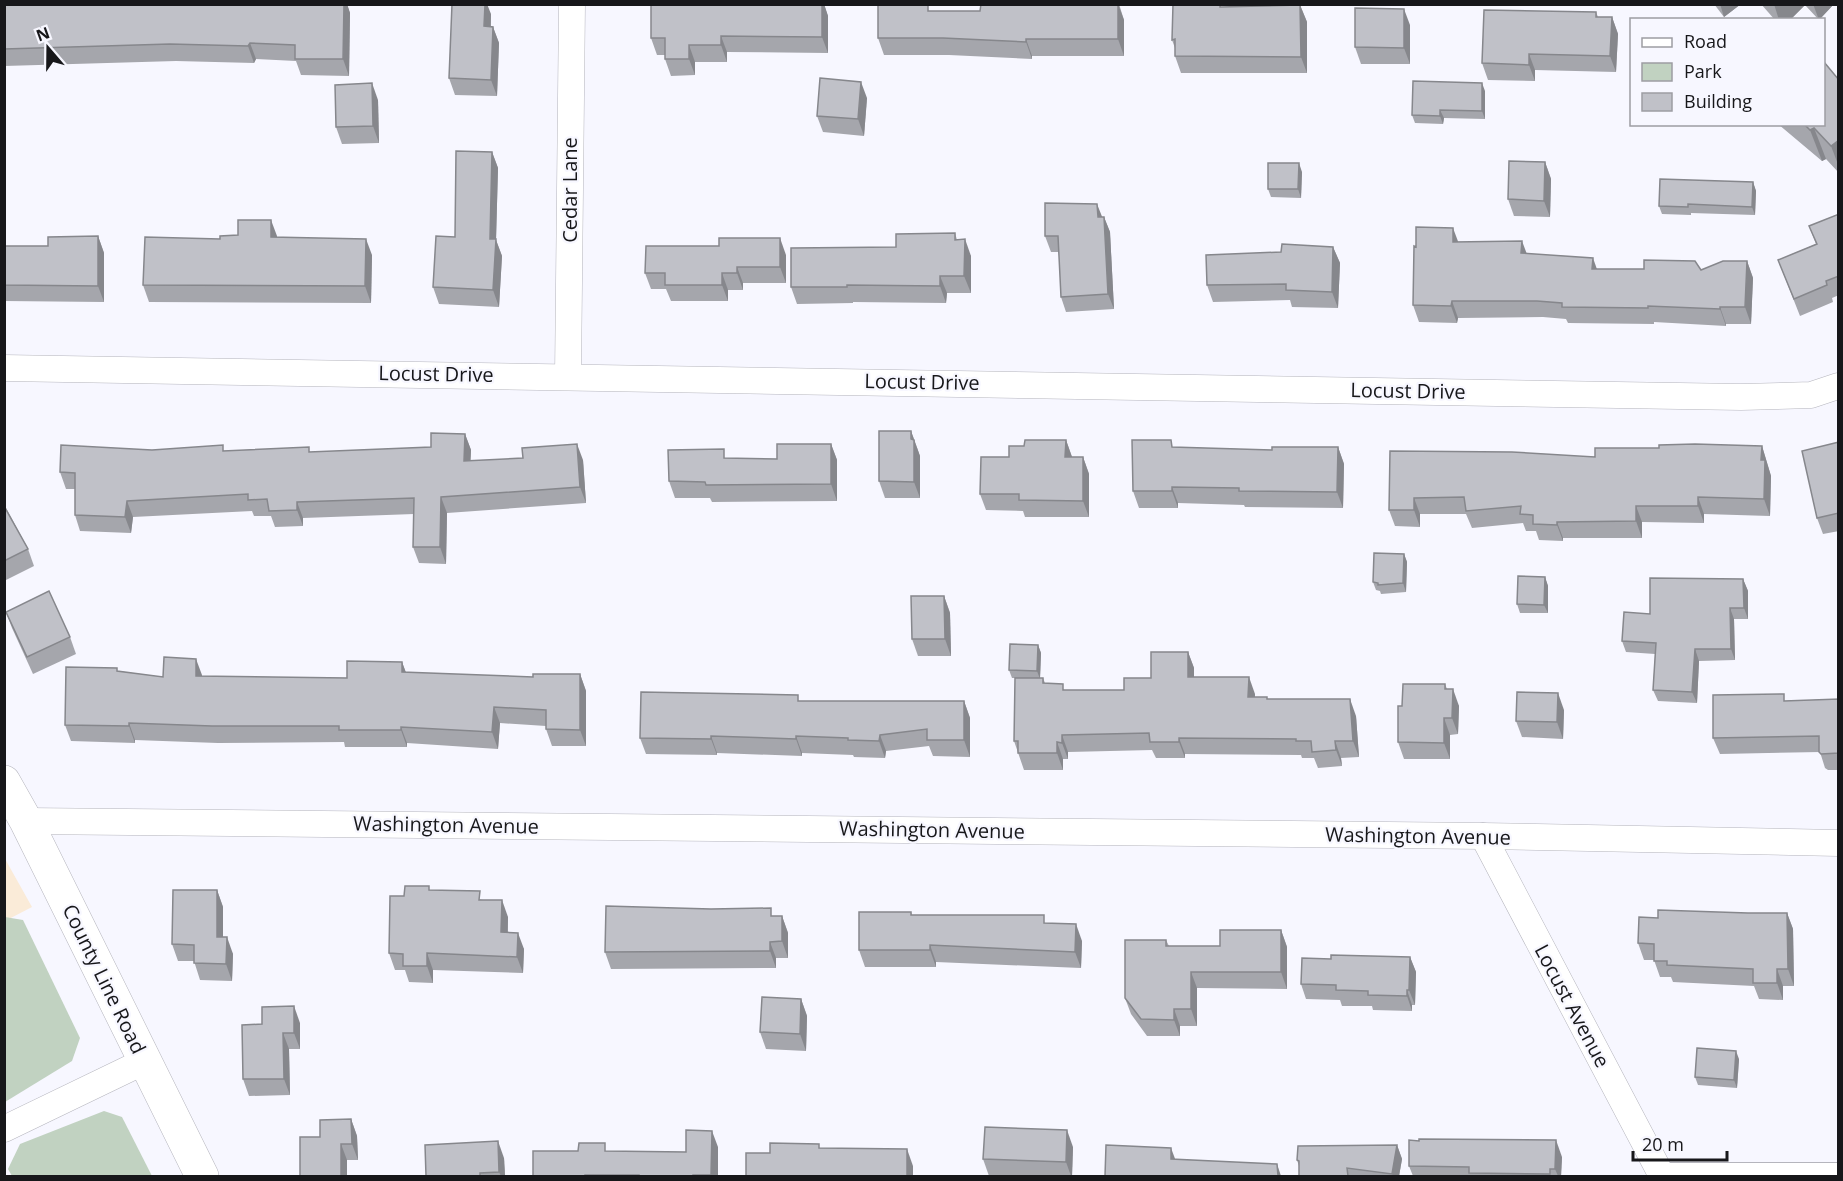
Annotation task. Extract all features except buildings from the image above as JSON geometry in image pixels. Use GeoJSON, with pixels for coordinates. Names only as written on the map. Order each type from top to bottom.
{"type":"FeatureCollection","features":[{"type":"Feature","properties":{"kind":"main road","name":"County Line Road"},"geometry":{"type":"LineString","coordinates":[[4,782],[26,821],[202,1176]]}},
{"type":"Feature","properties":{"kind":"street","name":"Cedar Lane"},"geometry":{"type":"LineString","coordinates":[[568,376],[572,4]]}},
{"type":"Feature","properties":{"kind":"street","name":"Locust Drive"},"geometry":{"type":"LineString","coordinates":[[4,368],[1741,397],[1811,395],[1839,386]]}},
{"type":"Feature","properties":{"kind":"street","name":"Washington Avenue"},"geometry":{"type":"LineString","coordinates":[[26,821],[1483,836],[1839,843]]}},
{"type":"Feature","properties":{"kind":"street","name":"Locust Avenue"},"geometry":{"type":"LineString","coordinates":[[1483,836],[1660,1173]]}},
{"type":"Feature","properties":{"kind":"street"},"geometry":{"type":"LineString","coordinates":[[4,1129],[145,1061]]}},
{"type":"Feature","properties":{"kind":"lane"},"geometry":{"type":"LineString","coordinates":[[1660,1173],[1839,1170]]}},
{"type":"Feature","properties":{"kind":"shaded area"},"geometry":{"type":"Polygon","coordinates":[[[4,857],[32,907],[5,921],[4,921],[4,857]]]}},
{"type":"Feature","properties":{"kind":"green space"},"geometry":{"type":"Polygon","coordinates":[[[5,917],[23,920],[80,1038],[72,1061],[5,1102],[5,917]]]}},
{"type":"Feature","properties":{"kind":"green space"},"geometry":{"type":"Polygon","coordinates":[[[104,1111],[122,1117],[152,1176],[12,1176],[8,1169],[20,1144],[104,1111]]]}}]}
